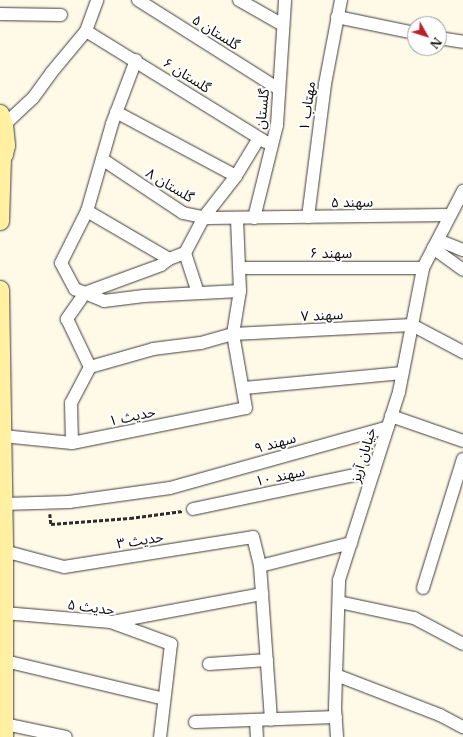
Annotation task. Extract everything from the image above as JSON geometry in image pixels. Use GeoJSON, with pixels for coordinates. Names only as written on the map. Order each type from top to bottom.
{"type":"FeatureCollection","features":[{"type":"Feature","properties":{"kind":"street"},"geometry":{"type":"LineString","coordinates":[[0,221],[1,157],[6,145],[2,119],[33,98],[51,73],[86,31],[97,0]]}},
{"type":"Feature","properties":{"kind":"street","name":"گلستان ۵"},"geometry":{"type":"LineString","coordinates":[[138,0],[279,90]]}},
{"type":"Feature","properties":{"kind":"street"},"geometry":{"type":"LineString","coordinates":[[239,0],[283,25]]}},
{"type":"Feature","properties":{"kind":"street","name":"گلستان"},"geometry":{"type":"LineString","coordinates":[[254,218],[277,125],[284,0]]}},
{"type":"Feature","properties":{"kind":"street","name":"مهتاب ۱"},"geometry":{"type":"LineString","coordinates":[[308,217],[325,84],[341,0]]}},
{"type":"Feature","properties":{"kind":"street"},"geometry":{"type":"LineString","coordinates":[[0,14],[61,15]]}},
{"type":"Feature","properties":{"kind":"street"},"geometry":{"type":"LineString","coordinates":[[337,17],[407,31]]}},
{"type":"Feature","properties":{"kind":"street","name":"گلستان ۶"},"geometry":{"type":"LineString","coordinates":[[86,31],[136,60],[272,146]]}},
{"type":"Feature","properties":{"kind":"street"},"geometry":{"type":"LineString","coordinates":[[447,39],[463,42]]}},
{"type":"Feature","properties":{"kind":"street"},"geometry":{"type":"LineString","coordinates":[[136,60],[116,112],[87,211],[61,263],[75,289],[104,301],[144,296],[240,291]]}},
{"type":"Feature","properties":{"kind":"street"},"geometry":{"type":"LineString","coordinates":[[116,112],[236,176]]}},
{"type":"Feature","properties":{"kind":"street"},"geometry":{"type":"LineString","coordinates":[[72,443],[71,403],[90,367],[68,319],[85,293],[161,265],[169,259],[185,253],[204,217],[236,176],[259,138]]}},
{"type":"Feature","properties":{"kind":"street","name":"گلستان ۸"},"geometry":{"type":"LineString","coordinates":[[102,159],[183,213],[204,217],[254,218]]}},
{"type":"Feature","properties":{"kind":"street","name":"خیابان آریز"},"geometry":{"type":"LineString","coordinates":[[337,737],[336,675],[339,580],[374,471],[402,373],[423,268],[462,194]]}},
{"type":"Feature","properties":{"kind":"street"},"geometry":{"type":"LineString","coordinates":[[87,211],[169,259]]}},
{"type":"Feature","properties":{"kind":"street","name":"سهند ۵"},"geometry":{"type":"LineString","coordinates":[[254,218],[450,215]]}},
{"type":"Feature","properties":{"kind":"street"},"geometry":{"type":"LineString","coordinates":[[237,218],[240,291],[233,334],[244,388],[402,373]]}},
{"type":"Feature","properties":{"kind":"street"},"geometry":{"type":"LineString","coordinates":[[435,244],[463,250]]}},
{"type":"Feature","properties":{"kind":"street"},"geometry":{"type":"LineString","coordinates":[[435,244],[463,270]]}},
{"type":"Feature","properties":{"kind":"street"},"geometry":{"type":"LineString","coordinates":[[185,253],[198,293]]}},
{"type":"Feature","properties":{"kind":"street","name":"سهند ۶"},"geometry":{"type":"LineString","coordinates":[[239,268],[423,268]]}},
{"type":"Feature","properties":{"kind":"street"},"geometry":{"type":"LineString","coordinates":[[0,289],[3,436],[2,504],[5,661],[4,730],[66,737]]}},
{"type":"Feature","properties":{"kind":"street"},"geometry":{"type":"LineString","coordinates":[[412,326],[463,352]]}},
{"type":"Feature","properties":{"kind":"street","name":"سهند ۷"},"geometry":{"type":"LineString","coordinates":[[90,367],[153,349],[201,343],[233,334],[412,326]]}},
{"type":"Feature","properties":{"kind":"street","name":"حدیث ۱"},"geometry":{"type":"LineString","coordinates":[[3,436],[72,443],[246,408],[244,388]]}},
{"type":"Feature","properties":{"kind":"street"},"geometry":{"type":"LineString","coordinates":[[389,421],[463,440]]}},
{"type":"Feature","properties":{"kind":"street","name":"سهند ۹"},"geometry":{"type":"LineString","coordinates":[[2,504],[69,502],[170,488],[389,421]]}},
{"type":"Feature","properties":{"kind":"street"},"geometry":{"type":"LineString","coordinates":[[423,588],[463,459]]}},
{"type":"Feature","properties":{"kind":"street","name":"سهند ۱۰"},"geometry":{"type":"LineString","coordinates":[[193,509],[374,471]]}},
{"type":"Feature","properties":{"kind":"street","name":"حدیث ۳"},"geometry":{"type":"LineString","coordinates":[[4,552],[64,567],[253,537],[260,566]]}},
{"type":"Feature","properties":{"kind":"street"},"geometry":{"type":"LineString","coordinates":[[271,720],[260,566],[351,543]]}},
{"type":"Feature","properties":{"kind":"street"},"geometry":{"type":"LineString","coordinates":[[111,622],[262,594]]}},
{"type":"Feature","properties":{"kind":"street"},"geometry":{"type":"LineString","coordinates":[[339,602],[414,618],[463,644]]}},
{"type":"Feature","properties":{"kind":"street","name":"حدیث ۵"},"geometry":{"type":"LineString","coordinates":[[4,613],[111,622],[171,644],[164,700]]}},
{"type":"Feature","properties":{"kind":"street"},"geometry":{"type":"LineString","coordinates":[[209,664],[267,660]]}},
{"type":"Feature","properties":{"kind":"street"},"geometry":{"type":"LineString","coordinates":[[5,661],[164,700],[160,737]]}},
{"type":"Feature","properties":{"kind":"street"},"geometry":{"type":"LineString","coordinates":[[336,675],[440,714],[463,727]]}},
{"type":"Feature","properties":{"kind":"street"},"geometry":{"type":"LineString","coordinates":[[195,722],[336,717]]}},
{"type":"Feature","properties":{"kind":"street"},"geometry":{"type":"LineString","coordinates":[[256,720],[257,737]]}},
{"type":"Feature","properties":{"kind":"path"},"geometry":{"type":"LineString","coordinates":[[48,502],[51,524],[130,518],[193,509]]}}]}
